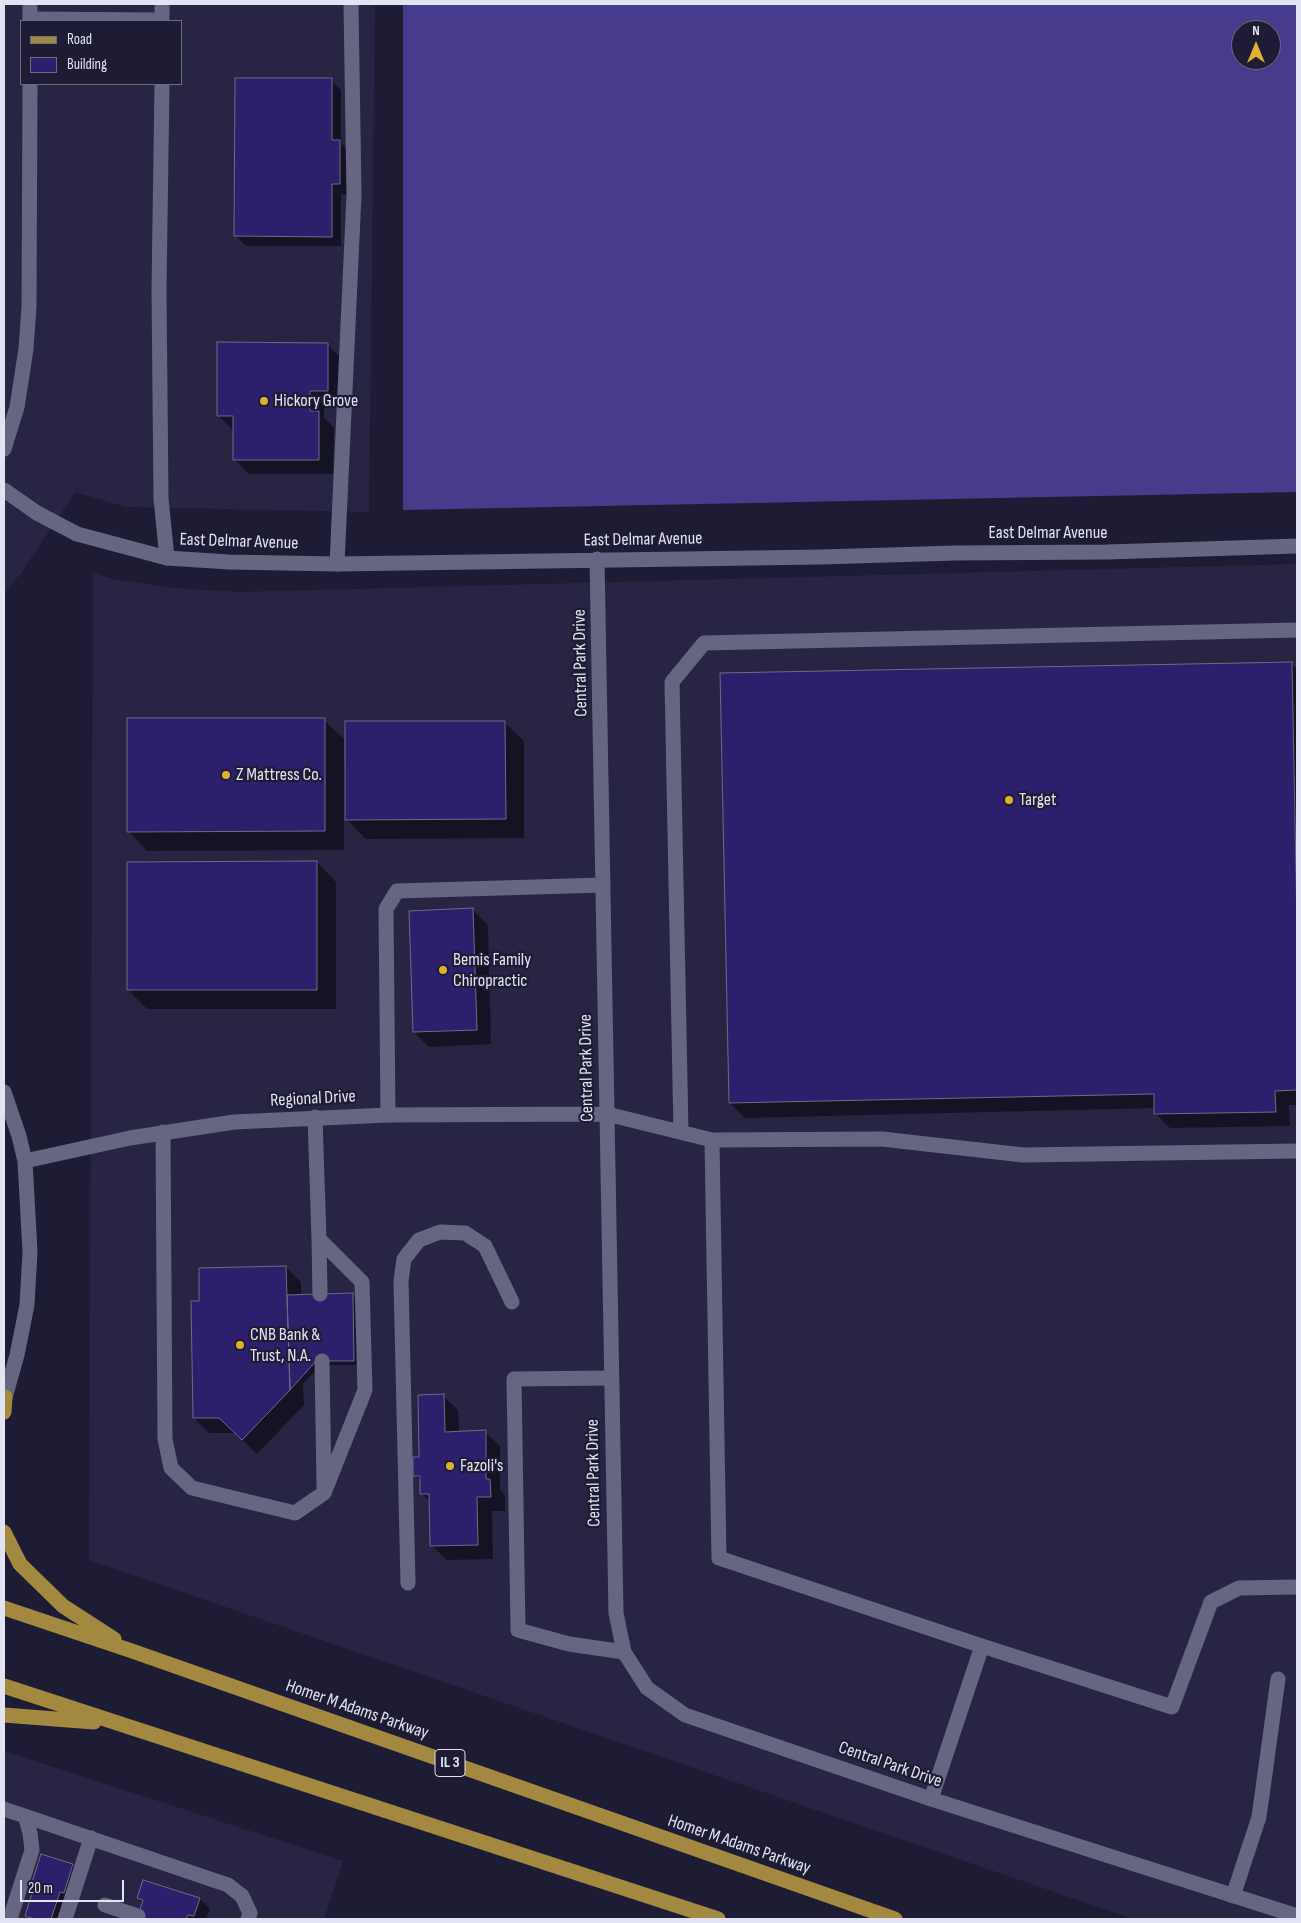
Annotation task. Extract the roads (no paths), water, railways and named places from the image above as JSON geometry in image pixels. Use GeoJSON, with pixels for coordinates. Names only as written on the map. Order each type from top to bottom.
{"type":"FeatureCollection","features":[{"type":"Feature","properties":{"kind":"main road"},"geometry":{"type":"LineString","coordinates":[[4,1532],[20,1564],[63,1606],[132,1651]]}},
{"type":"Feature","properties":{"kind":"main road","name":"Homer M Adams Parkway"},"geometry":{"type":"LineString","coordinates":[[4,1608],[132,1651],[895,1919]]}},
{"type":"Feature","properties":{"kind":"main road"},"geometry":{"type":"LineString","coordinates":[[4,1686],[718,1919]]}},
{"type":"Feature","properties":{"kind":"main road"},"geometry":{"type":"LineString","coordinates":[[4,1714],[124,1725]]}},
{"type":"Feature","properties":{"kind":"street"},"geometry":{"type":"LineString","coordinates":[[162,4],[162,20]]}},
{"type":"Feature","properties":{"kind":"street"},"geometry":{"type":"LineString","coordinates":[[337,564],[354,195],[351,4]]}},
{"type":"Feature","properties":{"kind":"street"},"geometry":{"type":"LineString","coordinates":[[30,15],[140,20]]}},
{"type":"Feature","properties":{"kind":"street"},"geometry":{"type":"LineString","coordinates":[[4,449],[17,407],[26,340],[30,85]]}},
{"type":"Feature","properties":{"kind":"street"},"geometry":{"type":"LineString","coordinates":[[162,85],[159,289],[160,489],[167,558]]}},
{"type":"Feature","properties":{"kind":"street","name":"East Delmar Avenue"},"geometry":{"type":"LineString","coordinates":[[4,490],[37,513],[77,534],[167,558],[229,562],[337,564],[1107,552],[1297,546]]}},
{"type":"Feature","properties":{"kind":"street","name":"Central Park Drive"},"geometry":{"type":"LineString","coordinates":[[597,559],[616,1613],[624,1652],[647,1688],[685,1715],[931,1799],[1297,1916]]}},
{"type":"Feature","properties":{"kind":"street"},"geometry":{"type":"LineString","coordinates":[[681,1132],[672,682],[704,643],[1297,630]]}},
{"type":"Feature","properties":{"kind":"street"},"geometry":{"type":"LineString","coordinates":[[388,1115],[386,909],[397,891],[603,885]]}},
{"type":"Feature","properties":{"kind":"street"},"geometry":{"type":"LineString","coordinates":[[4,1092],[19,1136],[25,1161],[30,1252],[27,1305],[17,1355],[4,1402]]}},
{"type":"Feature","properties":{"kind":"street","name":"Regional Drive"},"geometry":{"type":"LineString","coordinates":[[25,1161],[163,1132],[234,1122],[388,1115],[607,1114],[712,1140],[882,1139],[1023,1155],[1297,1151]]}},
{"type":"Feature","properties":{"kind":"street"},"geometry":{"type":"LineString","coordinates":[[316,1117],[320,1294]]}},
{"type":"Feature","properties":{"kind":"street"},"geometry":{"type":"LineString","coordinates":[[163,1132],[165,1439],[171,1468],[192,1488],[295,1513],[324,1493],[365,1390],[362,1282],[319,1239]]}},
{"type":"Feature","properties":{"kind":"street"},"geometry":{"type":"LineString","coordinates":[[712,1140],[719,1558],[982,1646],[1172,1706],[1210,1602],[1239,1588],[1297,1587]]}},
{"type":"Feature","properties":{"kind":"street"},"geometry":{"type":"LineString","coordinates":[[408,1583],[401,1291],[404,1258],[419,1240],[440,1232],[464,1233],[485,1246],[512,1302]]}},
{"type":"Feature","properties":{"kind":"street"},"geometry":{"type":"LineString","coordinates":[[322,1361],[324,1493]]}},
{"type":"Feature","properties":{"kind":"street"},"geometry":{"type":"LineString","coordinates":[[611,1378],[514,1379],[518,1630],[569,1644],[624,1652]]}},
{"type":"Feature","properties":{"kind":"street"},"geometry":{"type":"LineString","coordinates":[[931,1799],[982,1646]]}},
{"type":"Feature","properties":{"kind":"street"},"geometry":{"type":"LineString","coordinates":[[1233,1896],[1259,1816],[1278,1679]]}},
{"type":"Feature","properties":{"kind":"street"},"geometry":{"type":"LineString","coordinates":[[4,1809],[228,1885],[242,1896],[250,1913],[248,1919]]}},
{"type":"Feature","properties":{"kind":"street"},"geometry":{"type":"LineString","coordinates":[[10,1919],[32,1850],[25,1816]]}},
{"type":"Feature","properties":{"kind":"street"},"geometry":{"type":"LineString","coordinates":[[65,1919],[91,1838]]}},
{"type":"Feature","properties":{"kind":"street"},"geometry":{"type":"LineString","coordinates":[[105,1905],[138,1916]]}},
{"type":"Feature","properties":{"kind":"place","name":"Hickory Grove"},"geometry":{"type":"Point","coordinates":[264,401]}},
{"type":"Feature","properties":{"kind":"place","name":"Z Mattress Co."},"geometry":{"type":"Point","coordinates":[226,775]}},
{"type":"Feature","properties":{"kind":"place","name":"Target"},"geometry":{"type":"Point","coordinates":[1009,800]}},
{"type":"Feature","properties":{"kind":"place","name":"Bemis Family Chiropractic"},"geometry":{"type":"Point","coordinates":[443,970]}},
{"type":"Feature","properties":{"kind":"place","name":"CNB Bank & Trust, N.A."},"geometry":{"type":"Point","coordinates":[240,1345]}},
{"type":"Feature","properties":{"kind":"place","name":"Fazoli's"},"geometry":{"type":"Point","coordinates":[450,1466]}}]}
